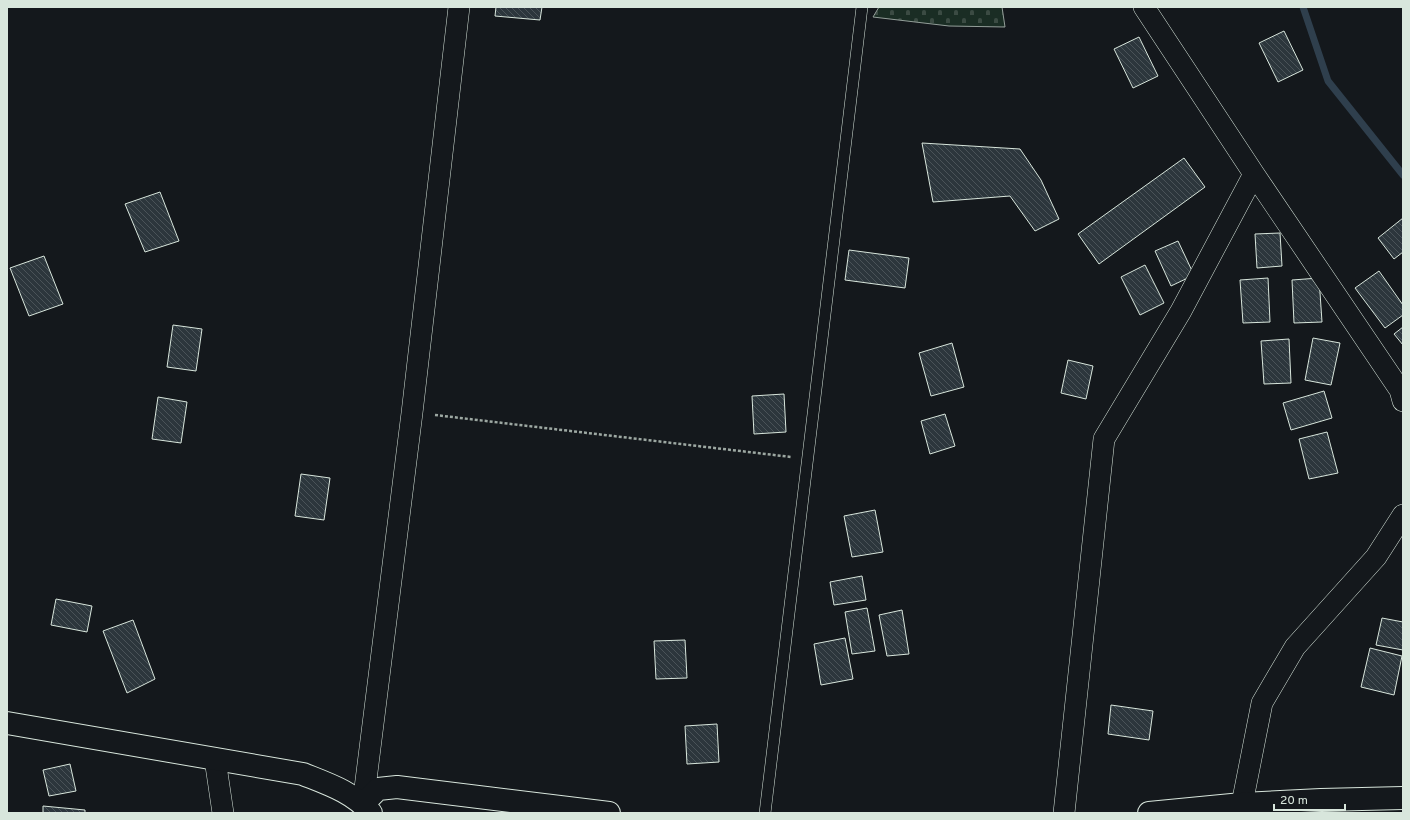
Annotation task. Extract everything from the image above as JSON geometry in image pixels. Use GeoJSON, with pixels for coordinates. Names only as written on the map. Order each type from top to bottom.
{"type":"FeatureCollection","features":[{"type":"Feature","properties":{"kind":"main road"},"geometry":{"type":"LineString","coordinates":[[7,723],[303,774],[339,788],[367,808],[378,789],[397,787],[610,813]]}},
{"type":"Feature","properties":{"kind":"main road"},"geometry":{"type":"LineString","coordinates":[[1149,813],[1242,808],[1321,800],[1403,798]]}},
{"type":"Feature","properties":{"kind":"street"},"geometry":{"type":"LineString","coordinates":[[367,808],[459,7]]}},
{"type":"Feature","properties":{"kind":"street"},"geometry":{"type":"LineString","coordinates":[[1144,7],[1254,174],[1402,393]]}},
{"type":"Feature","properties":{"kind":"street"},"geometry":{"type":"LineString","coordinates":[[1064,813],[1104,439],[1181,311],[1254,174]]}},
{"type":"Feature","properties":{"kind":"street"},"geometry":{"type":"LineString","coordinates":[[1242,808],[1262,703],[1295,647],[1376,557],[1403,515]]}},
{"type":"Feature","properties":{"kind":"street"},"geometry":{"type":"LineString","coordinates":[[215,758],[223,813]]}},
{"type":"Feature","properties":{"kind":"lane"},"geometry":{"type":"LineString","coordinates":[[765,813],[862,7]]}},
{"type":"Feature","properties":{"kind":"path"},"geometry":{"type":"LineString","coordinates":[[412,413],[808,459]]}},
{"type":"Feature","properties":{"kind":"green space"},"geometry":{"type":"Polygon","coordinates":[[[879,7],[1002,7],[1005,27],[949,26],[873,17],[879,7]]]}},
{"type":"Feature","properties":{"kind":"building"},"geometry":{"type":"Polygon","coordinates":[[[496,7],[542,7],[540,20],[495,16],[496,7]]]}},
{"type":"Feature","properties":{"kind":"building"},"geometry":{"type":"Polygon","coordinates":[[[1284,31],[1303,70],[1278,82],[1259,43],[1284,31]]]}},
{"type":"Feature","properties":{"kind":"building"},"geometry":{"type":"Polygon","coordinates":[[[1139,37],[1158,76],[1133,88],[1114,49],[1139,37]]]}},
{"type":"Feature","properties":{"kind":"building"},"geometry":{"type":"Polygon","coordinates":[[[922,143],[1020,149],[1041,180],[1059,219],[1035,231],[1010,196],[933,202],[922,143]]]}},
{"type":"Feature","properties":{"kind":"building"},"geometry":{"type":"Polygon","coordinates":[[[1184,158],[1205,187],[1099,264],[1078,234],[1184,158]]]}},
{"type":"Feature","properties":{"kind":"building"},"geometry":{"type":"Polygon","coordinates":[[[160,192],[179,241],[145,252],[125,204],[160,192]]]}},
{"type":"Feature","properties":{"kind":"building"},"geometry":{"type":"Polygon","coordinates":[[[1403,218],[1403,252],[1394,259],[1378,238],[1403,218]]]}},
{"type":"Feature","properties":{"kind":"building"},"geometry":{"type":"Polygon","coordinates":[[[1280,233],[1282,266],[1257,268],[1255,234],[1280,233]]]}},
{"type":"Feature","properties":{"kind":"building"},"geometry":{"type":"Polygon","coordinates":[[[1178,241],[1194,275],[1171,286],[1155,251],[1178,241]]]}},
{"type":"Feature","properties":{"kind":"building"},"geometry":{"type":"Polygon","coordinates":[[[849,250],[909,258],[905,288],[845,280],[849,250]]]}},
{"type":"Feature","properties":{"kind":"building"},"geometry":{"type":"Polygon","coordinates":[[[44,256],[63,304],[29,316],[10,268],[44,256]]]}},
{"type":"Feature","properties":{"kind":"building"},"geometry":{"type":"Polygon","coordinates":[[[1145,265],[1164,303],[1140,315],[1121,277],[1145,265]]]}},
{"type":"Feature","properties":{"kind":"building"},"geometry":{"type":"Polygon","coordinates":[[[1379,271],[1403,305],[1403,315],[1385,328],[1355,288],[1379,271]]]}},
{"type":"Feature","properties":{"kind":"building"},"geometry":{"type":"Polygon","coordinates":[[[1268,278],[1270,322],[1243,323],[1240,280],[1268,278]]]}},
{"type":"Feature","properties":{"kind":"building"},"geometry":{"type":"Polygon","coordinates":[[[1319,278],[1322,322],[1294,323],[1292,280],[1319,278]]]}},
{"type":"Feature","properties":{"kind":"building"},"geometry":{"type":"Polygon","coordinates":[[[173,325],[202,329],[196,371],[167,367],[173,325]]]}},
{"type":"Feature","properties":{"kind":"building"},"geometry":{"type":"Polygon","coordinates":[[[1403,327],[1403,345],[1394,334],[1403,327]]]}},
{"type":"Feature","properties":{"kind":"building"},"geometry":{"type":"Polygon","coordinates":[[[1313,338],[1340,343],[1331,385],[1305,380],[1313,338]]]}},
{"type":"Feature","properties":{"kind":"building"},"geometry":{"type":"Polygon","coordinates":[[[1289,339],[1291,383],[1264,384],[1261,341],[1289,339]]]}},
{"type":"Feature","properties":{"kind":"building"},"geometry":{"type":"Polygon","coordinates":[[[952,343],[964,387],[931,396],[919,353],[952,343]]]}},
{"type":"Feature","properties":{"kind":"building"},"geometry":{"type":"Polygon","coordinates":[[[1068,360],[1093,366],[1086,399],[1061,393],[1068,360]]]}},
{"type":"Feature","properties":{"kind":"building"},"geometry":{"type":"Polygon","coordinates":[[[1324,391],[1332,418],[1291,430],[1283,403],[1324,391]]]}},
{"type":"Feature","properties":{"kind":"building"},"geometry":{"type":"Polygon","coordinates":[[[784,394],[786,432],[754,434],[752,396],[784,394]]]}},
{"type":"Feature","properties":{"kind":"building"},"geometry":{"type":"Polygon","coordinates":[[[158,397],[187,402],[181,443],[152,439],[158,397]]]}},
{"type":"Feature","properties":{"kind":"building"},"geometry":{"type":"Polygon","coordinates":[[[945,414],[955,446],[930,454],[921,421],[945,414]]]}},
{"type":"Feature","properties":{"kind":"building"},"geometry":{"type":"Polygon","coordinates":[[[1327,432],[1338,473],[1309,479],[1299,439],[1327,432]]]}},
{"type":"Feature","properties":{"kind":"building"},"geometry":{"type":"Polygon","coordinates":[[[301,474],[330,478],[324,520],[295,516],[301,474]]]}},
{"type":"Feature","properties":{"kind":"building"},"geometry":{"type":"Polygon","coordinates":[[[875,510],[883,552],[852,557],[844,516],[875,510]]]}},
{"type":"Feature","properties":{"kind":"building"},"geometry":{"type":"Polygon","coordinates":[[[862,576],[866,600],[834,605],[830,582],[862,576]]]}},
{"type":"Feature","properties":{"kind":"building"},"geometry":{"type":"Polygon","coordinates":[[[56,599],[92,606],[87,632],[51,625],[56,599]]]}},
{"type":"Feature","properties":{"kind":"building"},"geometry":{"type":"Polygon","coordinates":[[[867,608],[875,651],[852,654],[845,612],[867,608]]]}},
{"type":"Feature","properties":{"kind":"building"},"geometry":{"type":"Polygon","coordinates":[[[902,610],[909,654],[887,656],[879,615],[902,610]]]}},
{"type":"Feature","properties":{"kind":"building"},"geometry":{"type":"Polygon","coordinates":[[[1382,618],[1403,622],[1403,650],[1376,645],[1382,618]]]}},
{"type":"Feature","properties":{"kind":"building"},"geometry":{"type":"Polygon","coordinates":[[[133,620],[155,679],[127,693],[103,631],[133,620]]]}},
{"type":"Feature","properties":{"kind":"building"},"geometry":{"type":"Polygon","coordinates":[[[845,638],[853,679],[821,685],[814,644],[845,638]]]}},
{"type":"Feature","properties":{"kind":"building"},"geometry":{"type":"Polygon","coordinates":[[[685,640],[687,678],[656,679],[654,641],[685,640]]]}},
{"type":"Feature","properties":{"kind":"building"},"geometry":{"type":"Polygon","coordinates":[[[1370,648],[1402,656],[1394,695],[1361,687],[1370,648]]]}},
{"type":"Feature","properties":{"kind":"building"},"geometry":{"type":"Polygon","coordinates":[[[1111,705],[1153,711],[1149,740],[1108,734],[1111,705]]]}},
{"type":"Feature","properties":{"kind":"building"},"geometry":{"type":"Polygon","coordinates":[[[717,724],[719,762],[687,764],[685,726],[717,724]]]}},
{"type":"Feature","properties":{"kind":"building"},"geometry":{"type":"Polygon","coordinates":[[[70,764],[76,791],[49,796],[43,770],[70,764]]]}},
{"type":"Feature","properties":{"kind":"building"},"geometry":{"type":"Polygon","coordinates":[[[43,806],[85,810],[85,813],[43,813],[43,806]]]}},
{"type":"Feature","properties":{"kind":"waterway"},"geometry":{"type":"LineString","coordinates":[[1303,7],[1328,81],[1403,175]]}}]}
